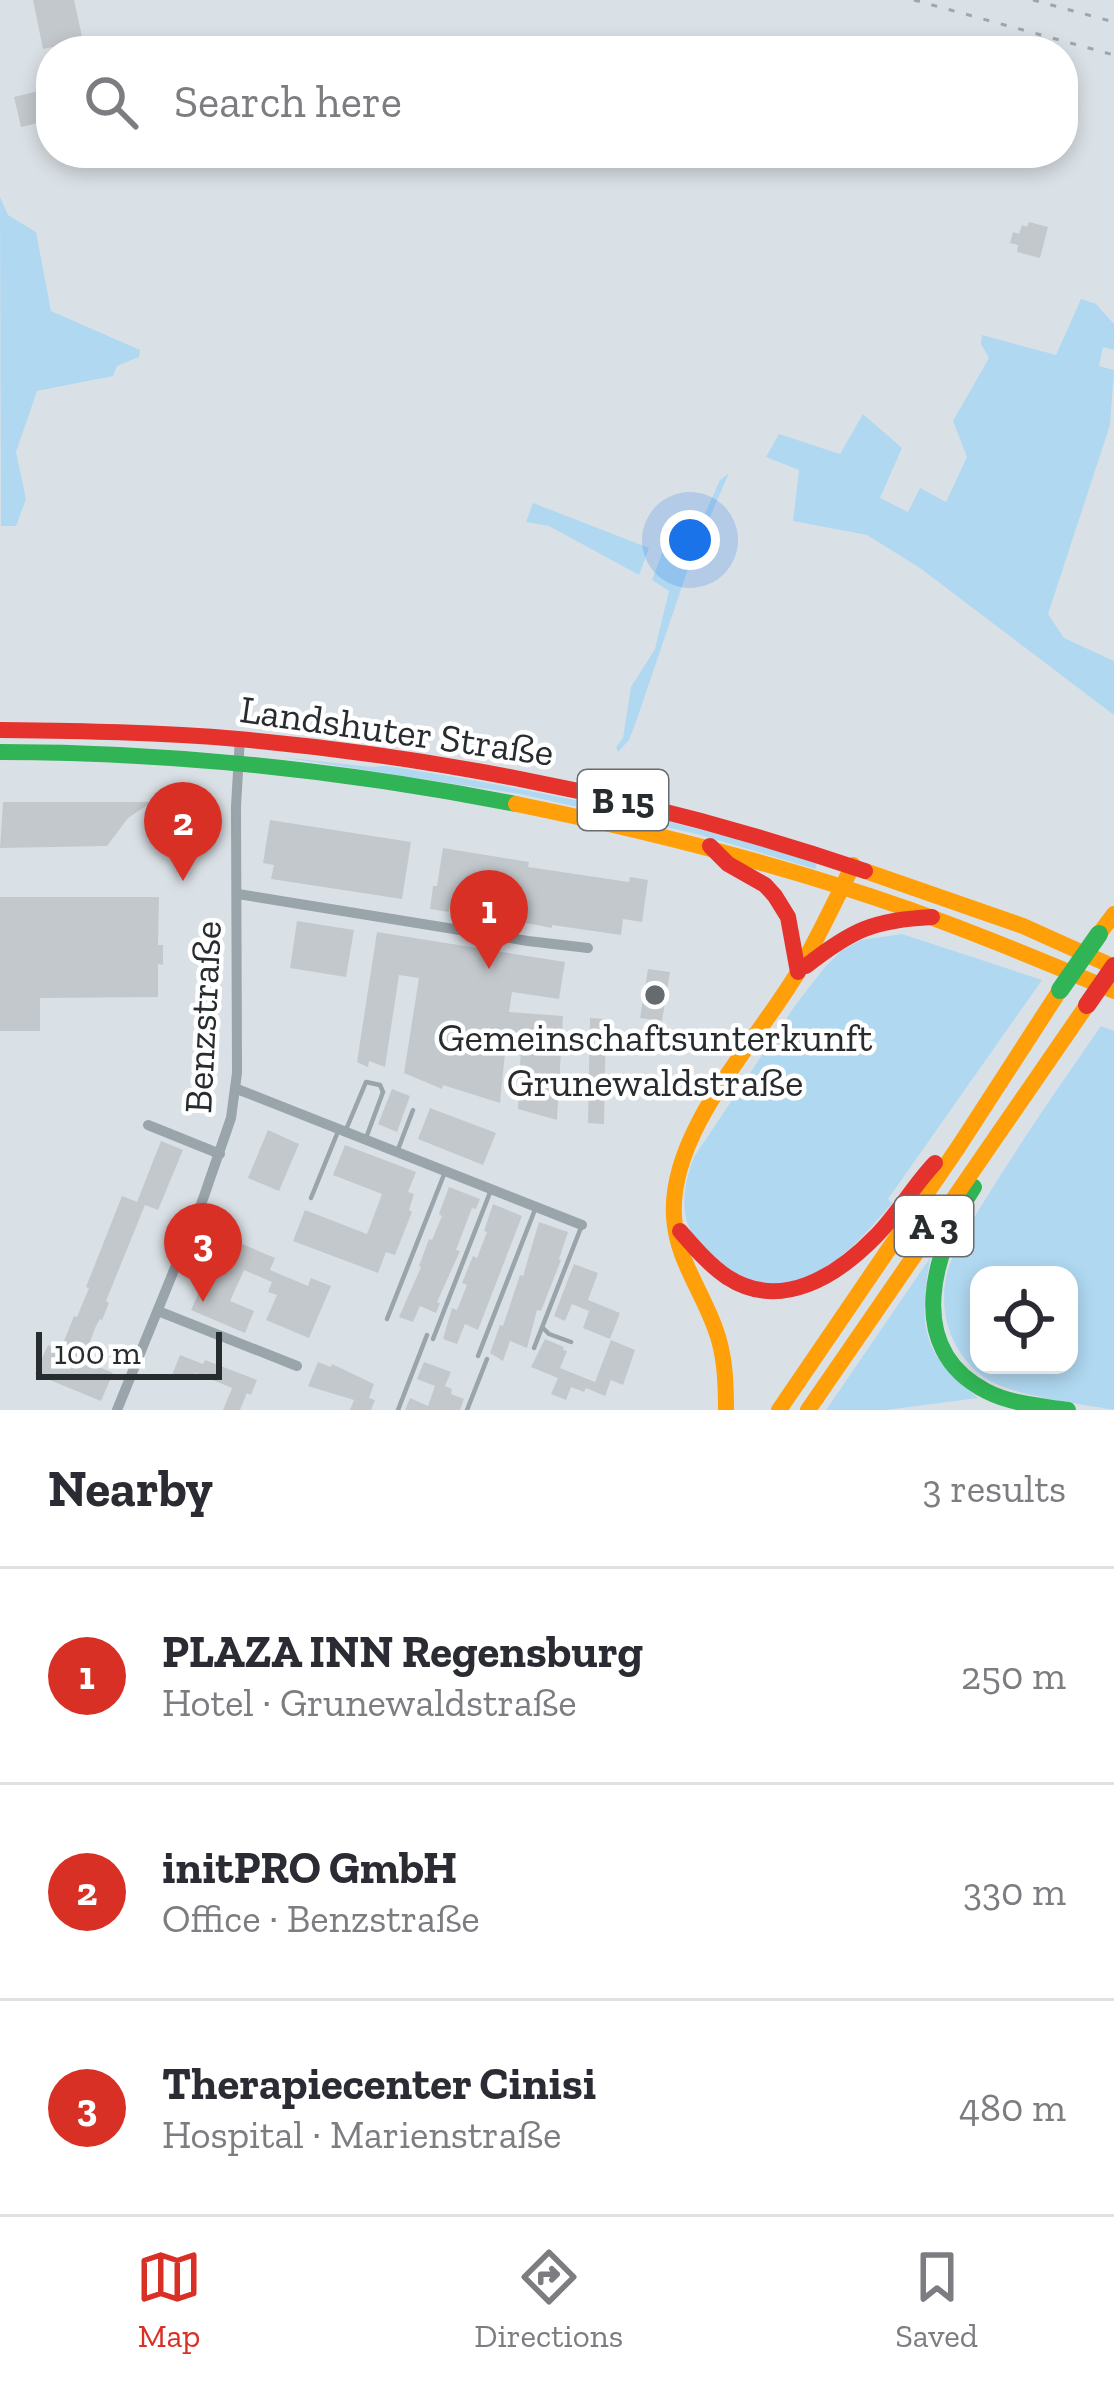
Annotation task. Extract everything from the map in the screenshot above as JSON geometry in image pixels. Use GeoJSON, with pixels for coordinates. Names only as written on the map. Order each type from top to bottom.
{"type":"FeatureCollection","features":[{"type":"Feature","properties":{"kind":"main road","name":"Landshuter Straße"},"geometry":{"type":"LineString","coordinates":[[0,730],[240,738],[441,764],[605,796],[716,823],[853,865],[1114,966]]}},
{"type":"Feature","properties":{"kind":"main road","name":"Landshuter Straße"},"geometry":{"type":"LineString","coordinates":[[0,752],[62,752],[348,775],[551,809],[710,846],[843,887],[932,917],[1114,994]]}},
{"type":"Feature","properties":{"kind":"main road"},"geometry":{"type":"LineString","coordinates":[[710,846],[776,896],[788,917],[798,972]]}},
{"type":"Feature","properties":{"kind":"main road"},"geometry":{"type":"LineString","coordinates":[[727,1410],[717,1331],[682,1258],[674,1223],[675,1178],[691,1134],[798,972],[853,865]]}},
{"type":"Feature","properties":{"kind":"main road","name":"A 3"},"geometry":{"type":"LineString","coordinates":[[779,1410],[1114,914]]}},
{"type":"Feature","properties":{"kind":"main road"},"geometry":{"type":"LineString","coordinates":[[798,972],[862,926],[932,917]]}},
{"type":"Feature","properties":{"kind":"main road","name":"A 3"},"geometry":{"type":"LineString","coordinates":[[808,1410],[1114,966]]}},
{"type":"Feature","properties":{"kind":"main road","name":"A 3"},"geometry":{"type":"LineString","coordinates":[[1061,1042],[1059,1063],[954,1223],[939,1258],[932,1310],[945,1352],[976,1385],[995,1396],[1068,1410]]}},
{"type":"Feature","properties":{"kind":"main road","name":"A 3"},"geometry":{"type":"LineString","coordinates":[[674,1223],[696,1252],[730,1282],[751,1290],[782,1292],[807,1287],[832,1275],[856,1255],[932,1165],[959,1146]]}},
{"type":"Feature","properties":{"kind":"street","name":"Benzstraße"},"geometry":{"type":"LineString","coordinates":[[117,1410],[220,1154],[237,1089],[240,738]]}},
{"type":"Feature","properties":{"kind":"street"},"geometry":{"type":"LineString","coordinates":[[238,894],[588,948]]}},
{"type":"Feature","properties":{"kind":"street"},"geometry":{"type":"LineString","coordinates":[[237,1089],[582,1225]]}},
{"type":"Feature","properties":{"kind":"street","name":"Benzstraße"},"geometry":{"type":"LineString","coordinates":[[148,1124],[220,1154]]}},
{"type":"Feature","properties":{"kind":"street"},"geometry":{"type":"LineString","coordinates":[[158,1311],[297,1366]]}},
{"type":"Feature","properties":{"kind":"lane"},"geometry":{"type":"LineString","coordinates":[[311,1198],[363,1085],[370,1081],[380,1084],[383,1092],[365,1140]]}},
{"type":"Feature","properties":{"kind":"lane"},"geometry":{"type":"LineString","coordinates":[[397,1153],[413,1110]]}},
{"type":"Feature","properties":{"kind":"lane"},"geometry":{"type":"LineString","coordinates":[[387,1318],[445,1172]]}},
{"type":"Feature","properties":{"kind":"lane"},"geometry":{"type":"LineString","coordinates":[[398,1410],[491,1190]]}},
{"type":"Feature","properties":{"kind":"lane"},"geometry":{"type":"LineString","coordinates":[[478,1356],[536,1207]]}},
{"type":"Feature","properties":{"kind":"lane"},"geometry":{"type":"LineString","coordinates":[[534,1348],[582,1225]]}},
{"type":"Feature","properties":{"kind":"lane"},"geometry":{"type":"LineString","coordinates":[[542,1327],[571,1342]]}},
{"type":"Feature","properties":{"kind":"lane"},"geometry":{"type":"LineString","coordinates":[[467,1410],[487,1360]]}},
{"type":"Feature","properties":{"kind":"shaded area"},"geometry":{"type":"Polygon","coordinates":[[[0,197],[8,215],[36,232],[51,311],[140,350],[139,357],[117,366],[113,376],[37,391],[16,452],[26,499],[16,526],[1,526],[0,197]]]}},
{"type":"Feature","properties":{"kind":"shaded area"},"geometry":{"type":"Polygon","coordinates":[[[1081,299],[1096,304],[1114,324],[1114,350],[1103,347],[1099,366],[1114,370],[1110,425],[1048,614],[1064,638],[1114,661],[1114,715],[920,568],[867,535],[793,521],[799,470],[766,457],[779,434],[840,454],[863,414],[902,448],[880,498],[908,512],[920,488],[946,502],[967,457],[953,421],[989,358],[982,335],[1056,355],[1081,299]]]}},
{"type":"Feature","properties":{"kind":"shaded area"},"geometry":{"type":"Polygon","coordinates":[[[729,473],[690,563],[629,740],[618,752],[631,687],[655,649],[669,591],[652,580],[664,548],[681,535],[695,536],[720,480],[729,473]]]}},
{"type":"Feature","properties":{"kind":"shaded area"},"geometry":{"type":"Polygon","coordinates":[[[533,503],[649,548],[639,575],[549,526],[526,522],[533,503]]]}},
{"type":"Feature","properties":{"kind":"shaded area"},"geometry":{"type":"Polygon","coordinates":[[[281,757],[387,766],[550,795],[710,832],[817,863],[815,869],[697,834],[520,794],[281,757]]]}},
{"type":"Feature","properties":{"kind":"shaded area"},"geometry":{"type":"Polygon","coordinates":[[[902,934],[1042,980],[888,1199],[892,1203],[859,1239],[806,1278],[773,1285],[745,1281],[711,1255],[687,1222],[685,1189],[694,1157],[825,967],[861,940],[902,934]]]}},
{"type":"Feature","properties":{"kind":"shaded area"},"geometry":{"type":"Polygon","coordinates":[[[1101,1026],[1114,1031],[1114,1410],[1025,1393],[980,1374],[1078,1374],[1078,1266],[970,1266],[970,1364],[950,1331],[944,1305],[953,1257],[1015,1152],[1101,1026]]]}},
{"type":"Feature","properties":{"kind":"shaded area"},"geometry":{"type":"Polygon","coordinates":[[[930,1258],[925,1303],[928,1337],[944,1367],[978,1398],[886,1410],[826,1410],[930,1258]]]}},
{"type":"Feature","properties":{"kind":"building"},"geometry":{"type":"Polygon","coordinates":[[[33,0],[74,0],[82,36],[40,36],[33,0]]]}},
{"type":"Feature","properties":{"kind":"building"},"geometry":{"type":"Polygon","coordinates":[[[36,92],[36,124],[21,127],[14,97],[36,92]]]}},
{"type":"Feature","properties":{"kind":"building"},"geometry":{"type":"Polygon","coordinates":[[[1029,222],[1048,227],[1040,258],[1017,252],[1018,245],[1010,243],[1013,232],[1019,234],[1029,222]]]}},
{"type":"Feature","properties":{"kind":"building"},"geometry":{"type":"Polygon","coordinates":[[[3,802],[152,802],[128,818],[107,846],[0,848],[3,802]]]}},
{"type":"Feature","properties":{"kind":"building"},"geometry":{"type":"Polygon","coordinates":[[[270,820],[411,842],[402,899],[271,879],[274,865],[263,863],[270,820]]]}},
{"type":"Feature","properties":{"kind":"building"},"geometry":{"type":"Polygon","coordinates":[[[443,848],[529,862],[528,867],[629,882],[630,877],[648,880],[642,922],[623,919],[621,935],[430,909],[443,848]]]}},
{"type":"Feature","properties":{"kind":"building"},"geometry":{"type":"Polygon","coordinates":[[[0,897],[159,897],[158,945],[163,945],[163,965],[158,964],[158,997],[40,998],[40,1031],[0,1031],[0,897]]]}},
{"type":"Feature","properties":{"kind":"building"},"geometry":{"type":"Polygon","coordinates":[[[297,921],[354,930],[346,977],[290,968],[297,921]]]}},
{"type":"Feature","properties":{"kind":"building"},"geometry":{"type":"Polygon","coordinates":[[[377,932],[565,962],[559,999],[512,992],[509,1012],[563,1016],[557,1120],[518,1109],[521,1045],[506,1043],[500,1103],[443,1085],[442,1089],[404,1073],[419,978],[399,975],[385,1067],[357,1062],[377,932]]]}},
{"type":"Feature","properties":{"kind":"building","name":"Gemeinschaftsunterkunft Grunewaldstraße"},"geometry":{"type":"Polygon","coordinates":[[[648,969],[670,972],[662,1021],[640,1018],[648,969]]]}},
{"type":"Feature","properties":{"kind":"building"},"geometry":{"type":"Polygon","coordinates":[[[590,1018],[606,1019],[604,1124],[588,1123],[590,1018]]]}},
{"type":"Feature","properties":{"kind":"building"},"geometry":{"type":"Polygon","coordinates":[[[392,1089],[410,1096],[397,1132],[378,1124],[392,1089]]]}},
{"type":"Feature","properties":{"kind":"building"},"geometry":{"type":"Polygon","coordinates":[[[430,1108],[496,1133],[483,1165],[418,1139],[430,1108]]]}},
{"type":"Feature","properties":{"kind":"building"},"geometry":{"type":"Polygon","coordinates":[[[268,1130],[299,1144],[279,1191],[248,1178],[268,1130]]]}},
{"type":"Feature","properties":{"kind":"building"},"geometry":{"type":"Polygon","coordinates":[[[161,1141],[183,1150],[158,1210],[137,1202],[161,1141]]]}},
{"type":"Feature","properties":{"kind":"building"},"geometry":{"type":"Polygon","coordinates":[[[345,1145],[416,1172],[408,1192],[414,1194],[412,1212],[395,1255],[386,1252],[378,1273],[293,1241],[305,1210],[367,1234],[382,1194],[333,1175],[345,1145]]]}},
{"type":"Feature","properties":{"kind":"building"},"geometry":{"type":"Polygon","coordinates":[[[449,1187],[480,1199],[476,1209],[472,1208],[436,1313],[420,1306],[413,1322],[399,1317],[442,1216],[449,1187]]]}},
{"type":"Feature","properties":{"kind":"building"},"geometry":{"type":"Polygon","coordinates":[[[122,1196],[145,1205],[83,1360],[113,1373],[101,1401],[35,1374],[48,1345],[60,1351],[77,1317],[122,1196]]]}},
{"type":"Feature","properties":{"kind":"building"},"geometry":{"type":"Polygon","coordinates":[[[493,1204],[522,1216],[478,1330],[465,1324],[457,1344],[443,1339],[452,1308],[457,1310],[467,1285],[462,1283],[473,1256],[477,1258],[487,1232],[493,1204]]]}},
{"type":"Feature","properties":{"kind":"building"},"geometry":{"type":"Polygon","coordinates":[[[539,1222],[568,1232],[561,1260],[541,1311],[537,1310],[527,1348],[510,1341],[503,1361],[490,1353],[523,1276],[539,1222]]]}},
{"type":"Feature","properties":{"kind":"building"},"geometry":{"type":"Polygon","coordinates":[[[219,1234],[275,1258],[270,1270],[308,1286],[311,1278],[331,1286],[309,1338],[266,1320],[277,1295],[268,1292],[272,1282],[244,1270],[230,1301],[254,1311],[245,1333],[191,1310],[219,1234]]]}},
{"type":"Feature","properties":{"kind":"building"},"geometry":{"type":"Polygon","coordinates":[[[574,1264],[598,1273],[588,1300],[620,1313],[610,1339],[583,1328],[589,1311],[572,1304],[565,1321],[554,1316],[574,1264]]]}},
{"type":"Feature","properties":{"kind":"building"},"geometry":{"type":"Polygon","coordinates":[[[545,1339],[567,1351],[560,1368],[595,1382],[611,1340],[635,1350],[623,1385],[611,1380],[605,1396],[571,1387],[566,1400],[551,1394],[558,1378],[531,1367],[545,1339]]]}},
{"type":"Feature","properties":{"kind":"building"},"geometry":{"type":"Polygon","coordinates":[[[180,1355],[257,1380],[251,1395],[247,1393],[240,1410],[223,1410],[232,1388],[196,1373],[186,1380],[172,1375],[180,1355]]]}},
{"type":"Feature","properties":{"kind":"building"},"geometry":{"type":"Polygon","coordinates":[[[318,1362],[374,1384],[371,1410],[350,1410],[354,1400],[308,1386],[318,1362]]]}},
{"type":"Feature","properties":{"kind":"building"},"geometry":{"type":"Polygon","coordinates":[[[424,1362],[451,1372],[445,1386],[464,1399],[460,1410],[405,1410],[410,1398],[428,1406],[435,1386],[417,1379],[424,1362]]]}},
{"type":"Feature","properties":{"kind":"railway"},"geometry":{"type":"LineString","coordinates":[[914,0],[1045,36]]}},
{"type":"Feature","properties":{"kind":"railway"},"geometry":{"type":"LineString","coordinates":[[1033,0],[1114,22]]}},
{"type":"Feature","properties":{"kind":"railway"},"geometry":{"type":"LineString","coordinates":[[1078,45],[1114,55]]}},
{"type":"Feature","properties":{"kind":"traffic: fast"},"geometry":{"type":"LineString","coordinates":[[0,752],[130,755],[260,766],[516,804]]}},
{"type":"Feature","properties":{"kind":"traffic: fast"},"geometry":{"type":"LineString","coordinates":[[1060,990],[1099,934]]}},
{"type":"Feature","properties":{"kind":"traffic: fast"},"geometry":{"type":"LineString","coordinates":[[974,1187],[938,1267],[935,1324],[943,1350],[960,1372],[986,1391],[1016,1402],[1068,1410]]}},
{"type":"Feature","properties":{"kind":"traffic: slow"},"geometry":{"type":"LineString","coordinates":[[516,804],[665,837],[811,877],[1012,948],[1114,991]]}},
{"type":"Feature","properties":{"kind":"traffic: slow"},"geometry":{"type":"LineString","coordinates":[[726,1410],[718,1338],[676,1231],[676,1184],[700,1120],[798,972],[853,865]]}},
{"type":"Feature","properties":{"kind":"traffic: slow"},"geometry":{"type":"LineString","coordinates":[[865,871],[1023,926],[1114,967]]}},
{"type":"Feature","properties":{"kind":"traffic: slow"},"geometry":{"type":"LineString","coordinates":[[1099,934],[1114,914]]}},
{"type":"Feature","properties":{"kind":"traffic: slow"},"geometry":{"type":"LineString","coordinates":[[779,1410],[1060,990]]}},
{"type":"Feature","properties":{"kind":"traffic: slow"},"geometry":{"type":"LineString","coordinates":[[808,1410],[1087,1005]]}},
{"type":"Feature","properties":{"kind":"traffic: jam"},"geometry":{"type":"LineString","coordinates":[[0,730],[208,737],[397,758],[634,804],[865,871]]}},
{"type":"Feature","properties":{"kind":"traffic: jam"},"geometry":{"type":"LineString","coordinates":[[710,846],[775,896],[788,917],[798,972]]}},
{"type":"Feature","properties":{"kind":"traffic: jam"},"geometry":{"type":"LineString","coordinates":[[806,966],[864,929],[932,917]]}},
{"type":"Feature","properties":{"kind":"traffic: jam"},"geometry":{"type":"LineString","coordinates":[[1087,1005],[1114,966]]}},
{"type":"Feature","properties":{"kind":"traffic: jam"},"geometry":{"type":"LineString","coordinates":[[680,1231],[727,1277],[747,1287],[768,1291],[807,1285],[861,1251],[935,1163]]}},
{"type":"Feature","properties":{"kind":"place","name":"initPRO GmbH"},"geometry":{"type":"Point","coordinates":[183,881]}},
{"type":"Feature","properties":{"kind":"place","name":"PLAZA INN Regensburg"},"geometry":{"type":"Point","coordinates":[489,969]}},
{"type":"Feature","properties":{"kind":"place","name":"Gemeinschaftsunterkunft Grunewaldstraße"},"geometry":{"type":"Point","coordinates":[655,995]}},
{"type":"Feature","properties":{"kind":"place","name":"Therapiecenter Cinisi"},"geometry":{"type":"Point","coordinates":[203,1302]}}]}
